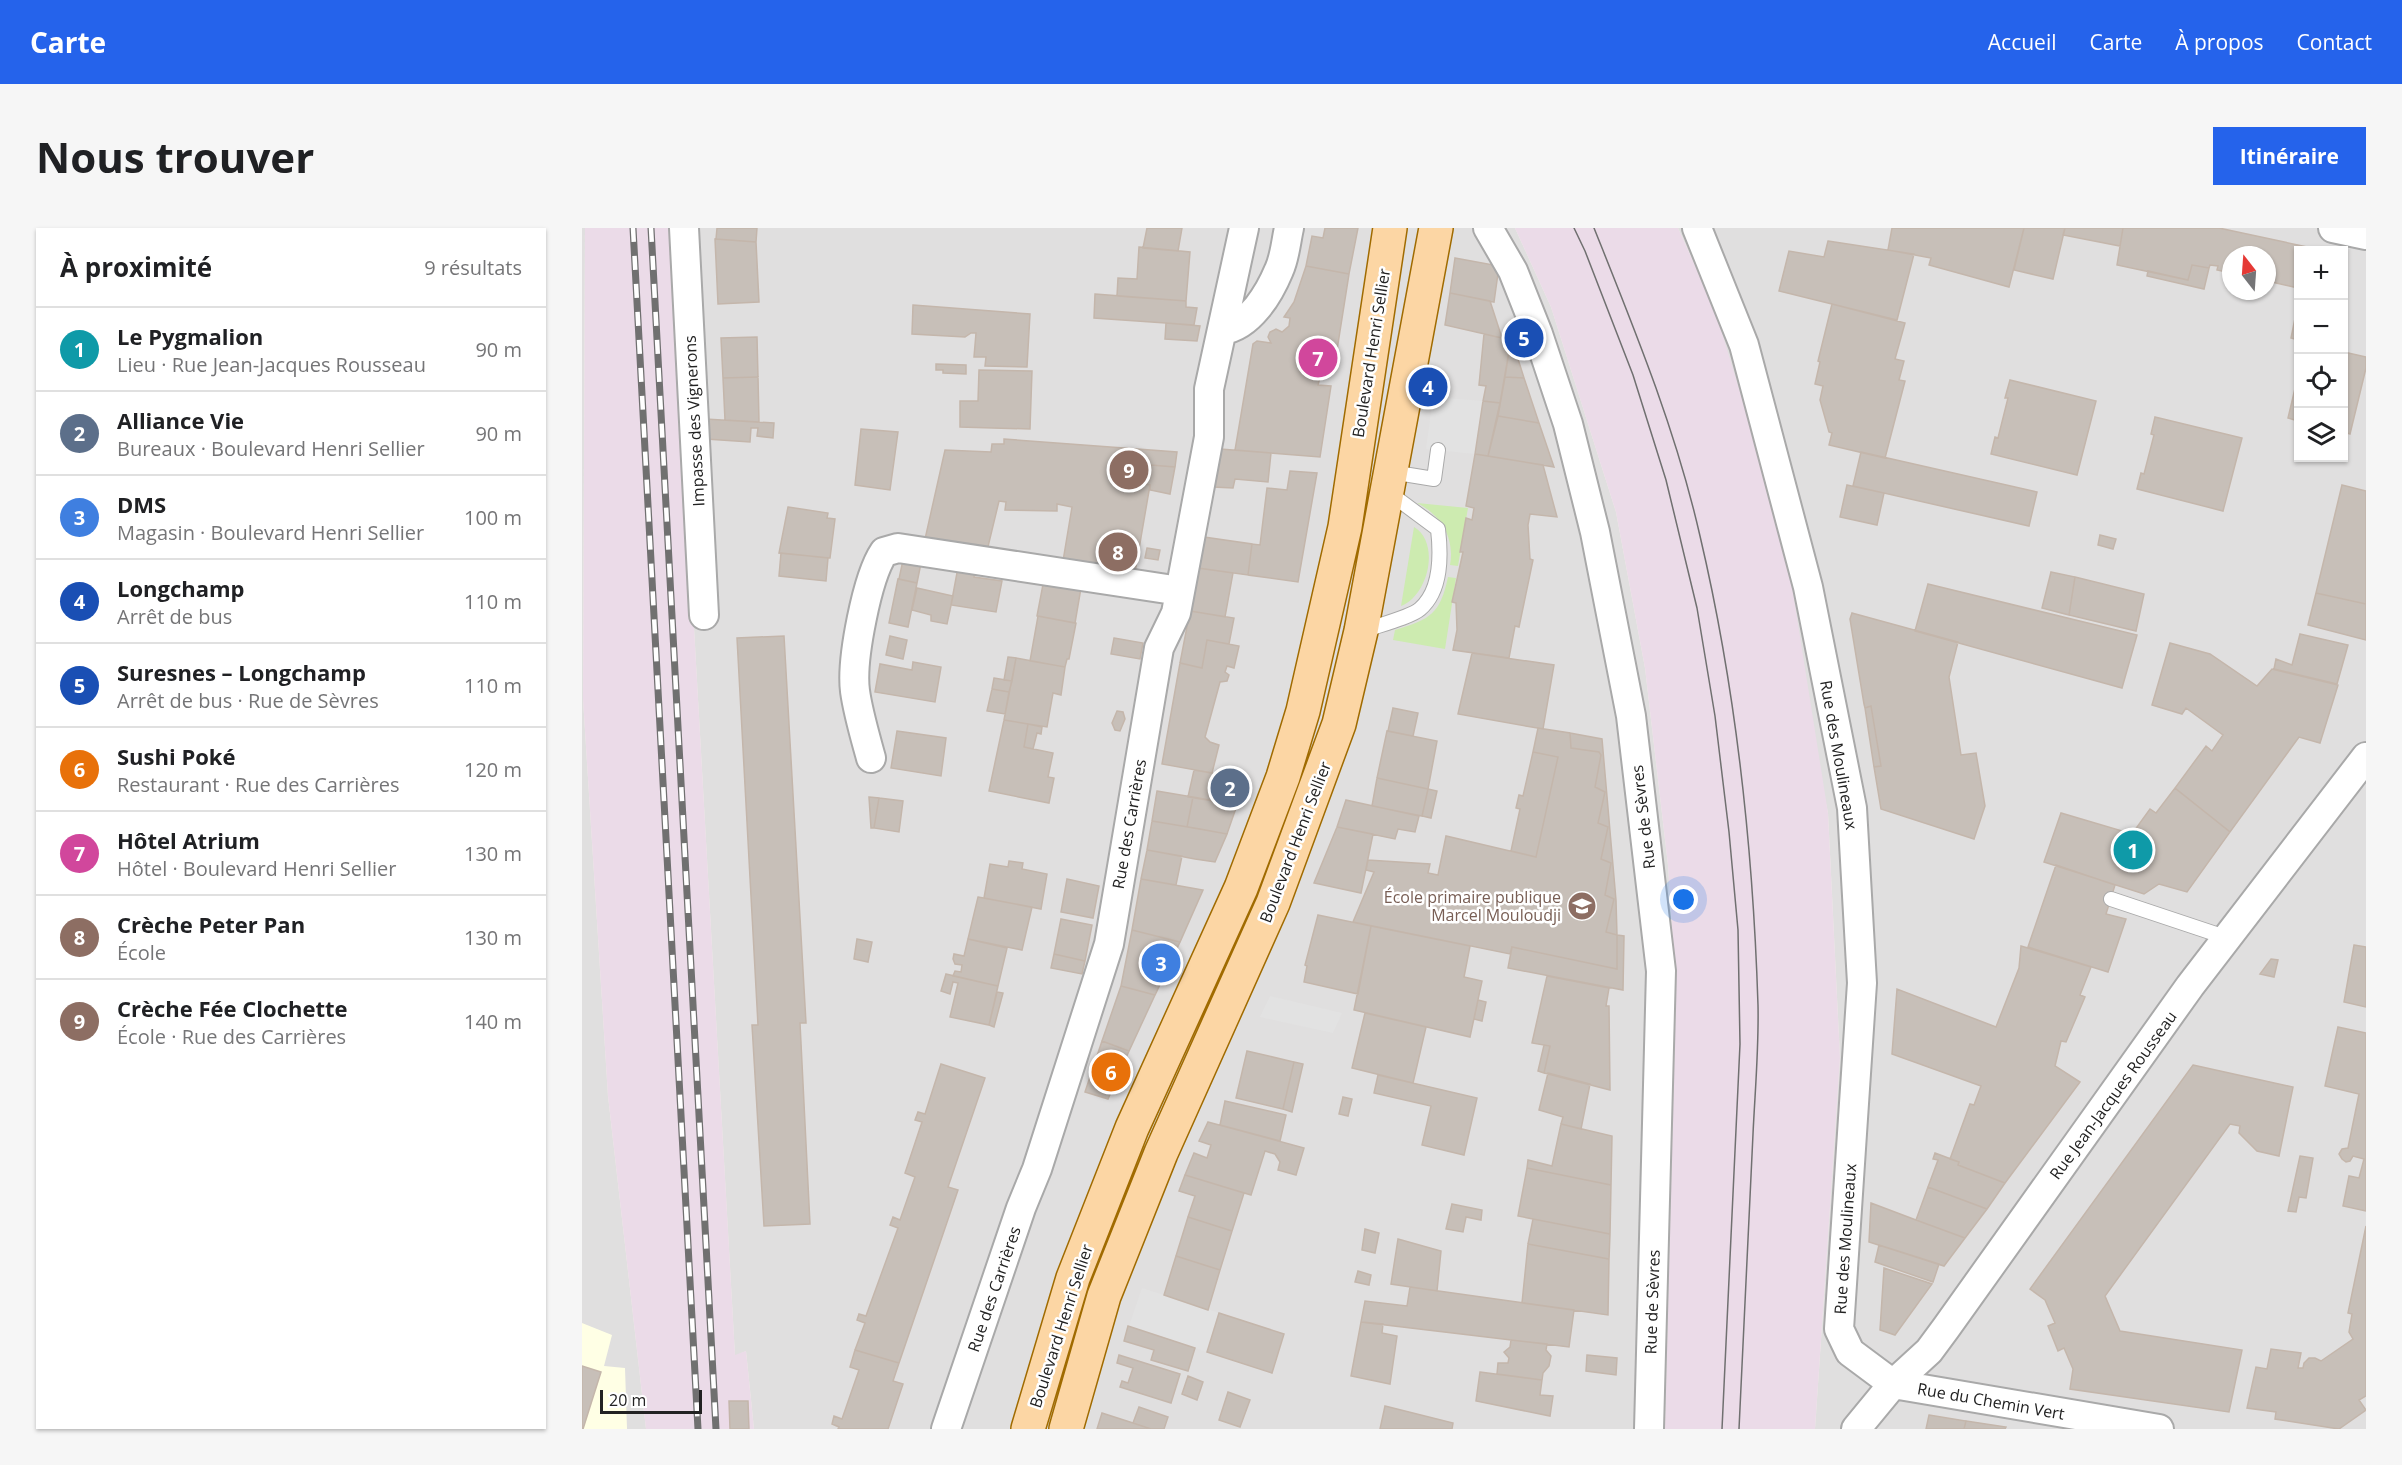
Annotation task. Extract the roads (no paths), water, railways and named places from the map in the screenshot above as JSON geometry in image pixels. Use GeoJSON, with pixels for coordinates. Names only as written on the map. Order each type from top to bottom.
{"type":"FeatureCollection","features":[{"type":"Feature","properties":{"kind":"main road","name":"Boulevard Henri Sellier"},"geometry":{"type":"LineString","coordinates":[[1028,1429],[1073,1278],[1132,1128],[1241,888],[1283,777],[1300,722],[1345,526],[1390,228]]}},
{"type":"Feature","properties":{"kind":"main road","name":"Boulevard Henri Sellier"},"geometry":{"type":"LineString","coordinates":[[1066,1429],[1104,1296],[1161,1153],[1278,892],[1339,724],[1361,631],[1436,228]]}},
{"type":"Feature","properties":{"kind":"street","name":"Impasse des Vignerons"},"geometry":{"type":"LineString","coordinates":[[684,228],[704,615]]}},
{"type":"Feature","properties":{"kind":"street","name":"Rue des Carrières"},"geometry":{"type":"LineString","coordinates":[[946,1429],[1021,1208],[1037,1170],[1109,944],[1159,648],[1176,613],[1209,437],[1209,389],[1244,228]]}},
{"type":"Feature","properties":{"kind":"street"},"geometry":{"type":"LineString","coordinates":[[1223,330],[1241,324],[1254,313],[1280,269],[1289,228]]}},
{"type":"Feature","properties":{"kind":"street","name":"Rue de Sèvres"},"geometry":{"type":"LineString","coordinates":[[1488,228],[1513,271],[1538,334],[1568,424],[1595,532],[1631,716],[1661,971],[1648,1429]]}},
{"type":"Feature","properties":{"kind":"street","name":"Rue des Moulineaux"},"geometry":{"type":"LineString","coordinates":[[1697,228],[1744,345],[1808,587],[1852,808],[1862,983],[1839,1329],[1850,1352],[1893,1384]]}},
{"type":"Feature","properties":{"kind":"street"},"geometry":{"type":"LineString","coordinates":[[2334,228],[2366,231]]}},
{"type":"Feature","properties":{"kind":"street"},"geometry":{"type":"LineString","coordinates":[[870,758],[854,689],[860,623],[877,561],[884,552],[898,548],[1180,591]]}},
{"type":"Feature","properties":{"kind":"street","name":"Rue Jean-Jacques Rousseau"},"geometry":{"type":"LineString","coordinates":[[1857,1429],[1893,1384],[1929,1351],[2190,986],[2366,757]]}},
{"type":"Feature","properties":{"kind":"street","name":"Rue du Chemin Vert"},"geometry":{"type":"LineString","coordinates":[[1893,1384],[2160,1429]]}},
{"type":"Feature","properties":{"kind":"lane"},"geometry":{"type":"LineString","coordinates":[[1389,482],[1434,478],[1438,450]]}},
{"type":"Feature","properties":{"kind":"lane"},"geometry":{"type":"LineString","coordinates":[[1361,631],[1419,610],[1433,594],[1441,552],[1438,529],[1389,482]]}},
{"type":"Feature","properties":{"kind":"lane"},"geometry":{"type":"LineString","coordinates":[[2111,899],[2228,938]]}},
{"type":"Feature","properties":{"kind":"tram line"},"geometry":{"type":"LineString","coordinates":[[1574,228],[1633,375],[1666,480],[1697,608],[1715,716],[1738,930],[1740,1044],[1722,1429]]}},
{"type":"Feature","properties":{"kind":"tram line"},"geometry":{"type":"LineString","coordinates":[[1594,228],[1653,380],[1690,496],[1724,652],[1741,769],[1756,946],[1758,1021],[1739,1429]]}},
{"type":"Feature","properties":{"kind":"railway"},"geometry":{"type":"LineString","coordinates":[[633,228],[698,1429]]}},
{"type":"Feature","properties":{"kind":"railway"},"geometry":{"type":"LineString","coordinates":[[651,228],[716,1429]]}},
{"type":"Feature","properties":{"kind":"place","name":"Suresnes – Longchamp"},"geometry":{"type":"Point","coordinates":[1524,338]}},
{"type":"Feature","properties":{"kind":"place","name":"Hôtel Atrium"},"geometry":{"type":"Point","coordinates":[1318,358]}},
{"type":"Feature","properties":{"kind":"place","name":"Longchamp"},"geometry":{"type":"Point","coordinates":[1428,387]}},
{"type":"Feature","properties":{"kind":"place","name":"Crèche Fée Clochette"},"geometry":{"type":"Point","coordinates":[1129,470]}},
{"type":"Feature","properties":{"kind":"place","name":"Crèche Peter Pan"},"geometry":{"type":"Point","coordinates":[1118,552]}},
{"type":"Feature","properties":{"kind":"place","name":"Alliance Vie"},"geometry":{"type":"Point","coordinates":[1230,788]}},
{"type":"Feature","properties":{"kind":"place","name":"Le Pygmalion"},"geometry":{"type":"Point","coordinates":[2133,850]}},
{"type":"Feature","properties":{"kind":"place","name":"École primaire publique Marcel Mouloudji"},"geometry":{"type":"Point","coordinates":[1582,906]}},
{"type":"Feature","properties":{"kind":"place","name":"DMS"},"geometry":{"type":"Point","coordinates":[1161,963]}},
{"type":"Feature","properties":{"kind":"place","name":"Sushi Poké"},"geometry":{"type":"Point","coordinates":[1111,1072]}}]}
